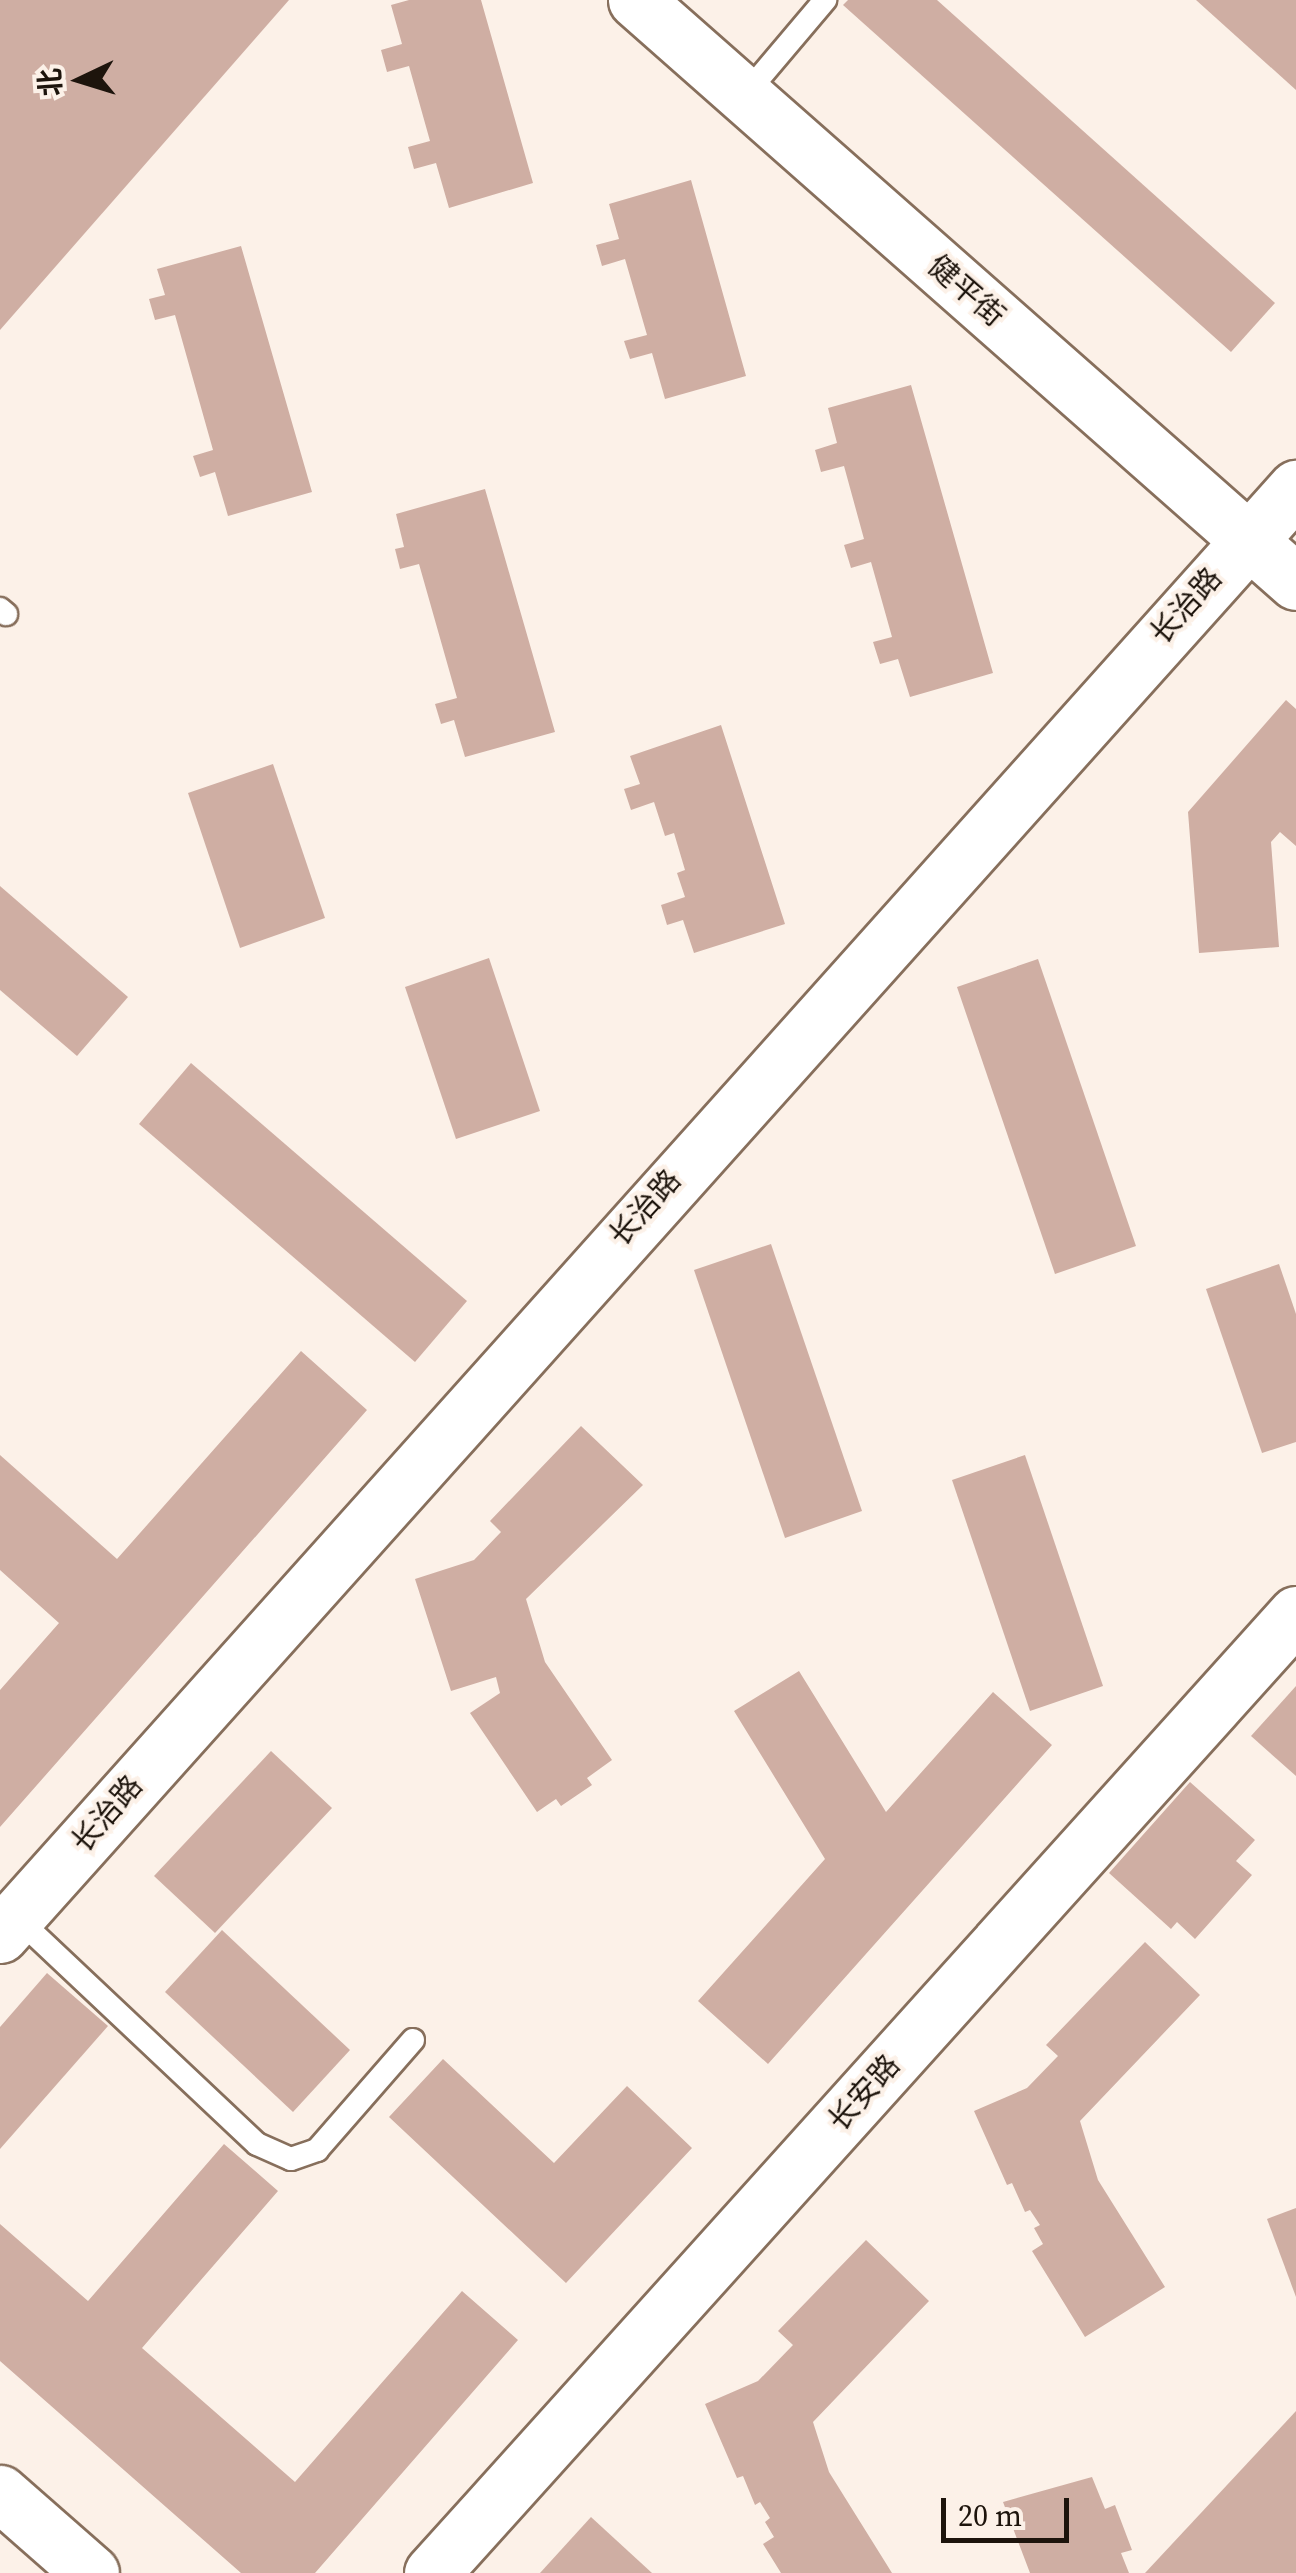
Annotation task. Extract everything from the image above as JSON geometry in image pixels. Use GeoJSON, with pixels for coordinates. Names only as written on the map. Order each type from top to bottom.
{"type":"FeatureCollection","features":[{"type":"Feature","properties":{"kind":"street","name":"健平街"},"geometry":{"type":"LineString","coordinates":[[636,0],[1296,582]]}},
{"type":"Feature","properties":{"kind":"street","name":"长治路"},"geometry":{"type":"LineString","coordinates":[[8,1926],[1296,488]]}},
{"type":"Feature","properties":{"kind":"street","name":"长安路"},"geometry":{"type":"LineString","coordinates":[[432,2573],[1296,1614]]}},
{"type":"Feature","properties":{"kind":"street"},"geometry":{"type":"LineString","coordinates":[[0,2493],[91,2573]]}},
{"type":"Feature","properties":{"kind":"lane"},"geometry":{"type":"LineString","coordinates":[[744,96],[825,0]]}},
{"type":"Feature","properties":{"kind":"lane"},"geometry":{"type":"LineString","coordinates":[[8,1926],[257,2144],[291,2159],[317,2150],[414,2040]]}},
{"type":"Feature","properties":{"kind":"building"},"geometry":{"type":"Polygon","coordinates":[[[0,0],[289,0],[0,330],[0,0]]]}},
{"type":"Feature","properties":{"kind":"building"},"geometry":{"type":"Polygon","coordinates":[[[409,0],[481,0],[533,183],[449,208],[436,163],[414,169],[408,147],[430,141],[409,66],[387,72],[381,50],[402,44],[391,5],[409,0]]]}},
{"type":"Feature","properties":{"kind":"building"},"geometry":{"type":"Polygon","coordinates":[[[848,0],[937,0],[1275,303],[1231,352],[843,5],[848,0]]]}},
{"type":"Feature","properties":{"kind":"building"},"geometry":{"type":"Polygon","coordinates":[[[1196,0],[1296,0],[1296,90],[1196,0]]]}},
{"type":"Feature","properties":{"kind":"building"},"geometry":{"type":"Polygon","coordinates":[[[691,180],[746,376],[665,399],[652,353],[630,359],[624,341],[647,335],[625,259],[602,266],[596,245],[619,239],[609,204],[691,180]]]}},
{"type":"Feature","properties":{"kind":"building"},"geometry":{"type":"Polygon","coordinates":[[[241,246],[312,492],[228,516],[215,472],[200,477],[193,456],[213,450],[175,315],[155,320],[149,299],[165,295],[157,269],[241,246]]]}},
{"type":"Feature","properties":{"kind":"building"},"geometry":{"type":"Polygon","coordinates":[[[911,385],[993,673],[910,697],[898,659],[880,664],[873,642],[892,637],[871,562],[851,568],[844,545],[864,539],[844,466],[821,472],[815,450],[837,443],[828,408],[911,385]]]}},
{"type":"Feature","properties":{"kind":"building"},"geometry":{"type":"Polygon","coordinates":[[[485,489],[555,732],[465,757],[454,720],[441,724],[435,704],[457,698],[419,564],[400,569],[395,549],[404,547],[396,514],[485,489]]]}},
{"type":"Feature","properties":{"kind":"building"},"geometry":{"type":"Polygon","coordinates":[[[1286,700],[1296,709],[1296,846],[1280,832],[1271,842],[1279,947],[1199,953],[1188,812],[1286,700]]]}},
{"type":"Feature","properties":{"kind":"building"},"geometry":{"type":"Polygon","coordinates":[[[721,725],[785,924],[694,953],[683,920],[667,925],[661,905],[685,897],[677,873],[685,870],[674,833],[665,836],[654,802],[631,810],[624,789],[640,784],[630,756],[721,725]]]}},
{"type":"Feature","properties":{"kind":"building"},"geometry":{"type":"Polygon","coordinates":[[[273,764],[325,918],[240,948],[188,793],[273,764]]]}},
{"type":"Feature","properties":{"kind":"building"},"geometry":{"type":"Polygon","coordinates":[[[0,886],[128,997],[77,1056],[0,990],[0,886]]]}},
{"type":"Feature","properties":{"kind":"building"},"geometry":{"type":"Polygon","coordinates":[[[489,958],[540,1111],[456,1139],[405,987],[489,958]]]}},
{"type":"Feature","properties":{"kind":"building"},"geometry":{"type":"Polygon","coordinates":[[[1038,959],[1136,1246],[1055,1274],[957,987],[1038,959]]]}},
{"type":"Feature","properties":{"kind":"building"},"geometry":{"type":"Polygon","coordinates":[[[191,1063],[467,1301],[415,1362],[139,1124],[191,1063]]]}},
{"type":"Feature","properties":{"kind":"building"},"geometry":{"type":"Polygon","coordinates":[[[771,1244],[862,1511],[785,1538],[694,1270],[771,1244]]]}},
{"type":"Feature","properties":{"kind":"building"},"geometry":{"type":"Polygon","coordinates":[[[1279,1264],[1296,1314],[1296,1442],[1262,1453],[1206,1289],[1279,1264]]]}},
{"type":"Feature","properties":{"kind":"building"},"geometry":{"type":"Polygon","coordinates":[[[301,1351],[367,1410],[0,1827],[0,1690],[59,1623],[0,1570],[0,1455],[117,1559],[301,1351]]]}},
{"type":"Feature","properties":{"kind":"building"},"geometry":{"type":"Polygon","coordinates":[[[581,1426],[643,1485],[526,1599],[545,1662],[612,1760],[587,1778],[592,1785],[561,1806],[556,1799],[537,1812],[470,1713],[500,1693],[496,1677],[451,1691],[415,1579],[474,1560],[501,1532],[490,1521],[581,1426]]]}},
{"type":"Feature","properties":{"kind":"building"},"geometry":{"type":"Polygon","coordinates":[[[1025,1455],[1103,1686],[1030,1711],[952,1480],[1025,1455]]]}},
{"type":"Feature","properties":{"kind":"building"},"geometry":{"type":"Polygon","coordinates":[[[799,1671],[886,1812],[993,1692],[1052,1745],[768,2064],[698,2001],[825,1859],[734,1711],[799,1671]]]}},
{"type":"Feature","properties":{"kind":"building"},"geometry":{"type":"Polygon","coordinates":[[[1296,1686],[1296,1776],[1251,1736],[1296,1686]]]}},
{"type":"Feature","properties":{"kind":"building"},"geometry":{"type":"Polygon","coordinates":[[[271,1751],[332,1808],[215,1933],[154,1876],[271,1751]]]}},
{"type":"Feature","properties":{"kind":"building"},"geometry":{"type":"Polygon","coordinates":[[[1190,1782],[1255,1840],[1236,1861],[1252,1875],[1195,1939],[1177,1922],[1171,1929],[1109,1873],[1190,1782]]]}},
{"type":"Feature","properties":{"kind":"building"},"geometry":{"type":"Polygon","coordinates":[[[222,1930],[350,2050],[293,2112],[165,1992],[222,1930]]]}},
{"type":"Feature","properties":{"kind":"building"},"geometry":{"type":"Polygon","coordinates":[[[1145,1942],[1200,1995],[1080,2121],[1098,2180],[1165,2287],[1085,2337],[1032,2251],[1043,2244],[1034,2228],[1040,2225],[1030,2210],[1025,2212],[1012,2183],[1007,2185],[974,2111],[1027,2088],[1058,2056],[1046,2045],[1145,1942]]]}},
{"type":"Feature","properties":{"kind":"building"},"geometry":{"type":"Polygon","coordinates":[[[47,1973],[108,2026],[0,2149],[0,2027],[47,1973]]]}},
{"type":"Feature","properties":{"kind":"building"},"geometry":{"type":"Polygon","coordinates":[[[443,2059],[554,2163],[627,2086],[692,2148],[566,2283],[389,2117],[443,2059]]]}},
{"type":"Feature","properties":{"kind":"building"},"geometry":{"type":"Polygon","coordinates":[[[224,2144],[278,2191],[142,2348],[295,2482],[462,2291],[518,2340],[315,2573],[241,2573],[0,2361],[0,2224],[88,2301],[224,2144]]]}},
{"type":"Feature","properties":{"kind":"building"},"geometry":{"type":"Polygon","coordinates":[[[1296,2208],[1296,2297],[1267,2219],[1296,2208]]]}},
{"type":"Feature","properties":{"kind":"building"},"geometry":{"type":"Polygon","coordinates":[[[866,2240],[929,2301],[813,2422],[829,2472],[892,2573],[781,2573],[763,2544],[774,2537],[765,2522],[770,2518],[760,2502],[755,2505],[743,2476],[737,2478],[705,2404],[758,2381],[793,2345],[778,2331],[866,2240]]]}},
{"type":"Feature","properties":{"kind":"building"},"geometry":{"type":"Polygon","coordinates":[[[1296,2411],[1296,2573],[1145,2573],[1296,2411]]]}},
{"type":"Feature","properties":{"kind":"building"},"geometry":{"type":"Polygon","coordinates":[[[1092,2477],[1105,2509],[1115,2505],[1132,2550],[1121,2553],[1129,2573],[1030,2573],[1003,2502],[1092,2477]]]}},
{"type":"Feature","properties":{"kind":"building"},"geometry":{"type":"Polygon","coordinates":[[[591,2517],[652,2573],[540,2573],[591,2517]]]}}]}
